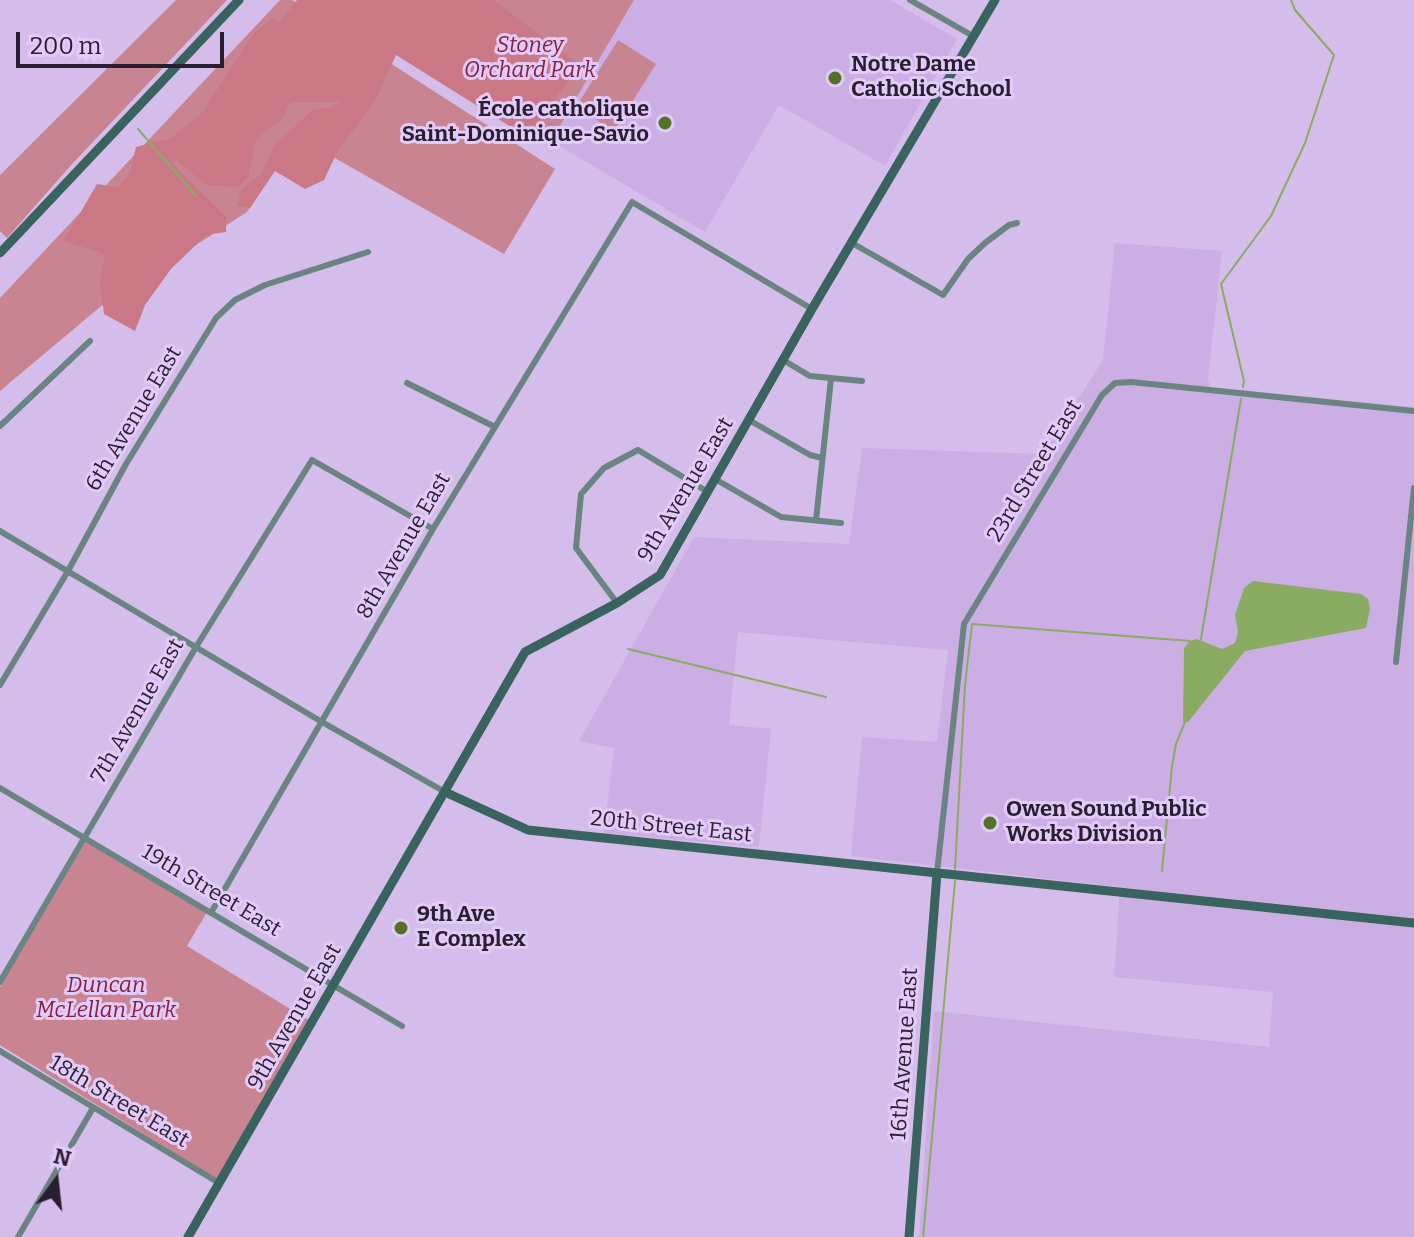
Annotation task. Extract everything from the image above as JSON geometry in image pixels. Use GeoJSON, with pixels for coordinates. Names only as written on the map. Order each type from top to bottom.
{"type":"FeatureCollection","features":[{"type":"Feature","properties":{"kind":"street"},"geometry":{"type":"LineString","coordinates":[[0,253],[239,0]]}},
{"type":"Feature","properties":{"kind":"street"},"geometry":{"type":"LineString","coordinates":[[910,0],[973,36]]}},
{"type":"Feature","properties":{"kind":"street","name":"9th Avenue East"},"geometry":{"type":"LineString","coordinates":[[188,1237],[525,652],[617,603],[660,575],[812,309],[995,0]]}},
{"type":"Feature","properties":{"kind":"street","name":"8th Avenue East"},"geometry":{"type":"LineString","coordinates":[[212,911],[433,529],[632,202],[812,309]]}},
{"type":"Feature","properties":{"kind":"street"},"geometry":{"type":"LineString","coordinates":[[852,243],[943,295],[968,259],[1009,225],[1017,223]]}},
{"type":"Feature","properties":{"kind":"street","name":"6th Avenue East"},"geometry":{"type":"LineString","coordinates":[[0,685],[68,571],[126,464],[222,311],[265,285],[368,252]]}},
{"type":"Feature","properties":{"kind":"street"},"geometry":{"type":"LineString","coordinates":[[0,426],[90,341]]}},
{"type":"Feature","properties":{"kind":"street"},"geometry":{"type":"LineString","coordinates":[[783,360],[810,376],[862,381]]}},
{"type":"Feature","properties":{"kind":"street"},"geometry":{"type":"LineString","coordinates":[[816,520],[831,379]]}},
{"type":"Feature","properties":{"kind":"street","name":"23rd Street East"},"geometry":{"type":"LineString","coordinates":[[937,873],[964,624],[1102,395],[1115,383],[1131,382],[1414,411]]}},
{"type":"Feature","properties":{"kind":"street"},"geometry":{"type":"LineString","coordinates":[[407,383],[495,427]]}},
{"type":"Feature","properties":{"kind":"street"},"geometry":{"type":"LineString","coordinates":[[749,420],[810,455],[822,458]]}},
{"type":"Feature","properties":{"kind":"street"},"geometry":{"type":"LineString","coordinates":[[617,603],[576,548],[581,494],[604,468],[638,450],[708,492]]}},
{"type":"Feature","properties":{"kind":"street","name":"7th Avenue East"},"geometry":{"type":"LineString","coordinates":[[0,982],[196,647],[312,460],[433,529]]}},
{"type":"Feature","properties":{"kind":"street"},"geometry":{"type":"LineString","coordinates":[[715,479],[781,517],[841,523]]}},
{"type":"Feature","properties":{"kind":"street"},"geometry":{"type":"LineString","coordinates":[[1396,662],[1414,488]]}},
{"type":"Feature","properties":{"kind":"street","name":"20th Street East"},"geometry":{"type":"LineString","coordinates":[[0,531],[445,792],[528,830],[1414,923]]}},
{"type":"Feature","properties":{"kind":"street","name":"19th Street East"},"geometry":{"type":"LineString","coordinates":[[0,788],[402,1026]]}},
{"type":"Feature","properties":{"kind":"street","name":"16th Avenue East"},"geometry":{"type":"LineString","coordinates":[[909,1237],[937,873]]}},
{"type":"Feature","properties":{"kind":"street","name":"18th Street East"},"geometry":{"type":"LineString","coordinates":[[0,1051],[219,1183]]}},
{"type":"Feature","properties":{"kind":"street"},"geometry":{"type":"LineString","coordinates":[[18,1237],[93,1108]]}},
{"type":"Feature","properties":{"kind":"shaded area"},"geometry":{"type":"Polygon","coordinates":[[[634,0],[890,0],[957,39],[885,166],[779,105],[705,232],[551,141],[634,0]]]}},
{"type":"Feature","properties":{"kind":"shaded area"},"geometry":{"type":"Polygon","coordinates":[[[1115,243],[1222,251],[1208,379],[1210,387],[1414,407],[1414,1237],[919,1237],[934,1011],[1269,1047],[1273,992],[1114,977],[1120,887],[851,856],[862,737],[937,742],[948,650],[738,632],[729,725],[771,729],[759,847],[604,833],[614,748],[579,741],[694,537],[849,544],[862,448],[1043,454],[1103,360],[1115,243]]]}},
{"type":"Feature","properties":{"kind":"shaded area"},"geometry":{"type":"Polygon","coordinates":[[[1253,581],[1361,594],[1368,599],[1370,609],[1366,628],[1245,651],[1188,722],[1183,722],[1184,648],[1197,639],[1222,649],[1235,643],[1238,632],[1235,615],[1244,588],[1253,581]]]}},
{"type":"Feature","properties":{"kind":"green space"},"geometry":{"type":"Polygon","coordinates":[[[176,0],[227,0],[73,163],[7,238],[0,231],[0,175],[176,0]]]}},
{"type":"Feature","properties":{"kind":"green space"},"geometry":{"type":"Polygon","coordinates":[[[280,0],[292,0],[555,169],[504,254],[296,136],[247,212],[100,307],[0,391],[0,298],[280,0]]]}},
{"type":"Feature","properties":{"kind":"green space"},"geometry":{"type":"Polygon","coordinates":[[[297,0],[493,0],[580,65],[527,137],[396,55],[375,101],[338,150],[324,180],[305,189],[275,171],[250,208],[237,206],[241,190],[262,173],[274,146],[314,109],[331,108],[340,102],[290,102],[284,117],[256,139],[248,177],[238,187],[204,184],[176,159],[173,164],[226,217],[226,232],[206,235],[171,269],[145,305],[135,331],[104,314],[100,281],[105,254],[64,241],[97,184],[117,187],[130,174],[136,147],[171,138],[203,112],[254,33],[272,18],[280,22],[297,0]]]}},
{"type":"Feature","properties":{"kind":"green space","name":"Stoney Orchard Park"},"geometry":{"type":"Polygon","coordinates":[[[325,0],[634,0],[551,141],[325,0]]]}},
{"type":"Feature","properties":{"kind":"green space"},"geometry":{"type":"Polygon","coordinates":[[[618,40],[656,64],[614,131],[576,107],[618,40]]]}},
{"type":"Feature","properties":{"kind":"green space","name":"Duncan McLellan Park"},"geometry":{"type":"Polygon","coordinates":[[[86,841],[207,912],[187,946],[310,1021],[218,1180],[0,1045],[0,987],[86,841]]]}},
{"type":"Feature","properties":{"kind":"waterway"},"geometry":{"type":"LineString","coordinates":[[1243,387],[1221,284],[1271,216],[1305,143],[1334,55],[1295,10],[1291,0]]}},
{"type":"Feature","properties":{"kind":"waterway"},"geometry":{"type":"LineString","coordinates":[[138,129],[196,196]]}},
{"type":"Feature","properties":{"kind":"waterway"},"geometry":{"type":"LineString","coordinates":[[1201,639],[1241,399]]}},
{"type":"Feature","properties":{"kind":"waterway"},"geometry":{"type":"LineString","coordinates":[[955,869],[965,685],[972,624],[1190,641]]}},
{"type":"Feature","properties":{"kind":"waterway"},"geometry":{"type":"LineString","coordinates":[[628,649],[826,697]]}},
{"type":"Feature","properties":{"kind":"waterway"},"geometry":{"type":"LineString","coordinates":[[1162,871],[1172,766],[1185,722]]}},
{"type":"Feature","properties":{"kind":"waterway"},"geometry":{"type":"LineString","coordinates":[[923,1237],[955,881]]}},
{"type":"Feature","properties":{"kind":"place","name":"Notre Dame Catholic School"},"geometry":{"type":"Point","coordinates":[835,78]}},
{"type":"Feature","properties":{"kind":"place","name":"École catholique Saint-Dominique-Savio"},"geometry":{"type":"Point","coordinates":[665,123]}},
{"type":"Feature","properties":{"kind":"place","name":"Owen Sound Public Works Division"},"geometry":{"type":"Point","coordinates":[990,823]}},
{"type":"Feature","properties":{"kind":"place","name":"9th Ave E Complex"},"geometry":{"type":"Point","coordinates":[401,928]}}]}
